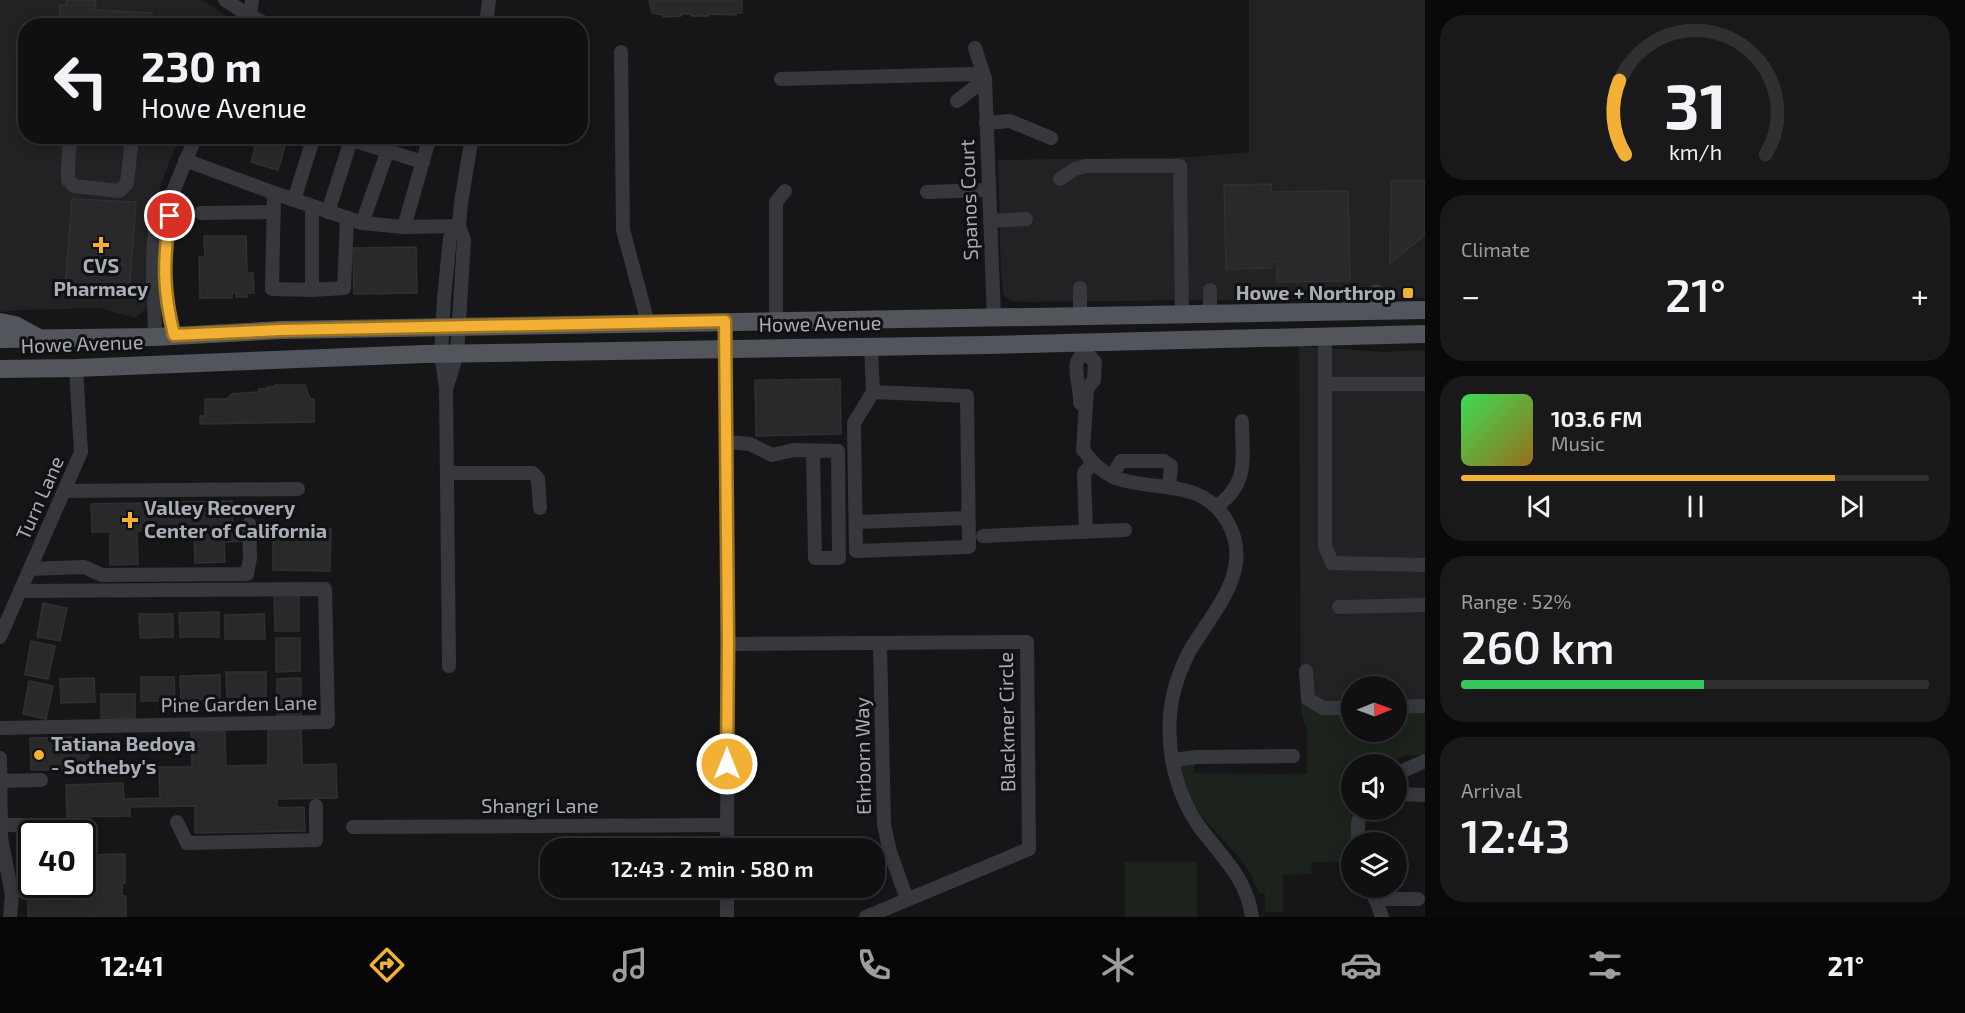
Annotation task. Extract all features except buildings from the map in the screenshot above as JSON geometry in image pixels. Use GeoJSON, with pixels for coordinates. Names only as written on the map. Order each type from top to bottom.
{"type":"FeatureCollection","features":[{"type":"Feature","properties":{"kind":"main road","name":"Howe Avenue"},"geometry":{"type":"LineString","coordinates":[[0,339],[155,337],[281,330],[1425,310]]}},
{"type":"Feature","properties":{"kind":"main road"},"geometry":{"type":"LineString","coordinates":[[1085,347],[1087,332],[1095,327],[1166,324],[1182,315]]}},
{"type":"Feature","properties":{"kind":"main road"},"geometry":{"type":"LineString","coordinates":[[870,346],[890,330],[973,329],[994,318]]}},
{"type":"Feature","properties":{"kind":"main road"},"geometry":{"type":"LineString","coordinates":[[0,322],[15,325],[39,338]]}},
{"type":"Feature","properties":{"kind":"main road","name":"Howe Avenue"},"geometry":{"type":"LineString","coordinates":[[0,369],[449,354],[725,348],[1085,347],[1425,334]]}},
{"type":"Feature","properties":{"kind":"street"},"geometry":{"type":"LineString","coordinates":[[225,0],[245,18]]}},
{"type":"Feature","properties":{"kind":"street"},"geometry":{"type":"LineString","coordinates":[[249,18],[252,0]]}},
{"type":"Feature","properties":{"kind":"street"},"geometry":{"type":"LineString","coordinates":[[487,18],[489,0]]}},
{"type":"Feature","properties":{"kind":"street","name":"Spanos Court"},"geometry":{"type":"LineString","coordinates":[[975,48],[985,79],[994,318]]}},
{"type":"Feature","properties":{"kind":"street"},"geometry":{"type":"LineString","coordinates":[[621,52],[623,230],[648,323]]}},
{"type":"Feature","properties":{"kind":"street"},"geometry":{"type":"LineString","coordinates":[[781,79],[972,74],[985,79]]}},
{"type":"Feature","properties":{"kind":"street"},"geometry":{"type":"LineString","coordinates":[[957,101],[985,79]]}},
{"type":"Feature","properties":{"kind":"street"},"geometry":{"type":"LineString","coordinates":[[986,123],[1010,121],[1051,138]]}},
{"type":"Feature","properties":{"kind":"street"},"geometry":{"type":"LineString","coordinates":[[70,144],[68,180],[74,186],[119,191],[127,183],[130,147]]}},
{"type":"Feature","properties":{"kind":"street"},"geometry":{"type":"LineString","coordinates":[[174,335],[165,293],[166,248],[170,216],[168,204],[192,144]]}},
{"type":"Feature","properties":{"kind":"street"},"geometry":{"type":"LineString","coordinates":[[294,200],[312,144]]}},
{"type":"Feature","properties":{"kind":"street"},"geometry":{"type":"LineString","coordinates":[[328,212],[344,144]]}},
{"type":"Feature","properties":{"kind":"street"},"geometry":{"type":"LineString","coordinates":[[363,144],[423,162]]}},
{"type":"Feature","properties":{"kind":"street"},"geometry":{"type":"LineString","coordinates":[[362,223],[390,144]]}},
{"type":"Feature","properties":{"kind":"street"},"geometry":{"type":"LineString","coordinates":[[404,227],[428,144]]}},
{"type":"Feature","properties":{"kind":"street"},"geometry":{"type":"LineString","coordinates":[[449,666],[446,388],[450,327],[464,240],[459,226],[471,144]]}},
{"type":"Feature","properties":{"kind":"street"},"geometry":{"type":"LineString","coordinates":[[185,160],[274,194],[362,223],[404,227],[459,226]]}},
{"type":"Feature","properties":{"kind":"street"},"geometry":{"type":"LineString","coordinates":[[1060,179],[1075,169],[1094,165],[1180,166],[1182,315]]}},
{"type":"Feature","properties":{"kind":"street"},"geometry":{"type":"LineString","coordinates":[[927,192],[989,190]]}},
{"type":"Feature","properties":{"kind":"street"},"geometry":{"type":"LineString","coordinates":[[776,321],[776,202],[785,191]]}},
{"type":"Feature","properties":{"kind":"street"},"geometry":{"type":"LineString","coordinates":[[274,194],[272,289],[344,288],[346,218]]}},
{"type":"Feature","properties":{"kind":"street"},"geometry":{"type":"LineString","coordinates":[[155,337],[153,274],[155,236],[160,210],[168,204]]}},
{"type":"Feature","properties":{"kind":"street"},"geometry":{"type":"LineString","coordinates":[[312,206],[312,290]]}},
{"type":"Feature","properties":{"kind":"street"},"geometry":{"type":"LineString","coordinates":[[201,213],[274,212]]}},
{"type":"Feature","properties":{"kind":"street"},"geometry":{"type":"LineString","coordinates":[[990,221],[1026,219]]}},
{"type":"Feature","properties":{"kind":"street"},"geometry":{"type":"LineString","coordinates":[[1080,288],[1080,317]]}},
{"type":"Feature","properties":{"kind":"street"},"geometry":{"type":"LineString","coordinates":[[1210,290],[1210,314]]}},
{"type":"Feature","properties":{"kind":"street"},"geometry":{"type":"LineString","coordinates":[[1376,291],[1376,311]]}},
{"type":"Feature","properties":{"kind":"street"},"geometry":{"type":"LineString","coordinates":[[725,321],[727,838]]}},
{"type":"Feature","properties":{"kind":"street"},"geometry":{"type":"LineString","coordinates":[[1325,337],[1325,546],[1332,563],[1425,565]]}},
{"type":"Feature","properties":{"kind":"street"},"geometry":{"type":"LineString","coordinates":[[870,346],[873,392],[854,423],[856,551],[969,547],[967,396],[873,392]]}},
{"type":"Feature","properties":{"kind":"street"},"geometry":{"type":"LineString","coordinates":[[1085,347],[1095,362],[1094,380],[1084,389],[1086,412],[1083,422],[1083,450],[1093,463],[1112,476],[1186,489],[1200,495],[1216,507],[1228,523],[1234,537],[1237,555],[1235,571],[1226,593],[1189,653],[1178,677],[1170,716],[1172,760],[1188,807],[1198,825],[1239,877],[1247,894],[1252,917]]}},
{"type":"Feature","properties":{"kind":"street","name":"Turn Lane"},"geometry":{"type":"LineString","coordinates":[[0,637],[81,452],[76,368]]}},
{"type":"Feature","properties":{"kind":"street"},"geometry":{"type":"LineString","coordinates":[[1325,384],[1425,384]]}},
{"type":"Feature","properties":{"kind":"street"},"geometry":{"type":"LineString","coordinates":[[1216,507],[1230,497],[1238,486],[1242,465],[1242,421]]}},
{"type":"Feature","properties":{"kind":"street"},"geometry":{"type":"LineString","coordinates":[[726,442],[750,444],[772,455],[794,450],[838,451],[839,558],[814,558],[813,451]]}},
{"type":"Feature","properties":{"kind":"street"},"geometry":{"type":"LineString","coordinates":[[1112,476],[1121,461],[1164,460],[1171,465],[1169,487]]}},
{"type":"Feature","properties":{"kind":"street"},"geometry":{"type":"LineString","coordinates":[[1086,532],[1084,473],[1093,463]]}},
{"type":"Feature","properties":{"kind":"street"},"geometry":{"type":"LineString","coordinates":[[447,473],[533,473],[538,479],[540,508]]}},
{"type":"Feature","properties":{"kind":"street"},"geometry":{"type":"LineString","coordinates":[[64,491],[298,489]]}},
{"type":"Feature","properties":{"kind":"street"},"geometry":{"type":"LineString","coordinates":[[856,522],[968,518]]}},
{"type":"Feature","properties":{"kind":"street"},"geometry":{"type":"LineString","coordinates":[[30,569],[84,567],[102,575],[247,574],[250,558],[249,524]]}},
{"type":"Feature","properties":{"kind":"street"},"geometry":{"type":"LineString","coordinates":[[983,536],[1125,530]]}},
{"type":"Feature","properties":{"kind":"street","name":"Pine Garden Lane"},"geometry":{"type":"LineString","coordinates":[[0,728],[328,723],[325,589],[20,591]]}},
{"type":"Feature","properties":{"kind":"street"},"geometry":{"type":"LineString","coordinates":[[1339,607],[1425,605]]}},
{"type":"Feature","properties":{"kind":"street","name":"Blackmer Circle"},"geometry":{"type":"LineString","coordinates":[[728,644],[880,645],[1027,642],[1029,849],[866,917]]}},
{"type":"Feature","properties":{"kind":"street","name":"Ehrborn Way"},"geometry":{"type":"LineString","coordinates":[[880,645],[884,825],[890,852],[907,899]]}},
{"type":"Feature","properties":{"kind":"street"},"geometry":{"type":"LineString","coordinates":[[1306,671],[1308,699],[1323,708],[1341,708]]}},
{"type":"Feature","properties":{"kind":"street"},"geometry":{"type":"LineString","coordinates":[[1407,707],[1425,706]]}},
{"type":"Feature","properties":{"kind":"street"},"geometry":{"type":"LineString","coordinates":[[1172,760],[1197,757],[1293,756]]}},
{"type":"Feature","properties":{"kind":"street"},"geometry":{"type":"LineString","coordinates":[[0,758],[1,825],[10,917]]}},
{"type":"Feature","properties":{"kind":"street"},"geometry":{"type":"LineString","coordinates":[[1407,771],[1422,766]]}},
{"type":"Feature","properties":{"kind":"street"},"geometry":{"type":"LineString","coordinates":[[0,781],[41,780]]}},
{"type":"Feature","properties":{"kind":"street"},"geometry":{"type":"LineString","coordinates":[[1407,794],[1425,795]]}},
{"type":"Feature","properties":{"kind":"street"},"geometry":{"type":"LineString","coordinates":[[177,822],[188,843],[316,840],[316,806]]}},
{"type":"Feature","properties":{"kind":"street"},"geometry":{"type":"LineString","coordinates":[[1,825],[18,825]]}},
{"type":"Feature","properties":{"kind":"street","name":"Shangri Lane"},"geometry":{"type":"LineString","coordinates":[[353,827],[727,825]]}},
{"type":"Feature","properties":{"kind":"street"},"geometry":{"type":"LineString","coordinates":[[727,898],[727,917]]}},
{"type":"Feature","properties":{"kind":"street"},"geometry":{"type":"LineString","coordinates":[[1376,898],[1382,917]]}},
{"type":"Feature","properties":{"kind":"street"},"geometry":{"type":"LineString","coordinates":[[1407,898],[1418,899]]}},
{"type":"Feature","properties":{"kind":"shaded area"},"geometry":{"type":"Polygon","coordinates":[[[0,0],[202,0],[225,15],[227,18],[18,18],[18,144],[178,144],[151,213],[146,308],[135,318],[101,308],[0,312],[0,0]]]}},
{"type":"Feature","properties":{"kind":"shaded area"},"geometry":{"type":"Polygon","coordinates":[[[1249,0],[1425,0],[1425,298],[1014,302],[1004,296],[1001,277],[998,160],[1191,157],[1249,152],[1249,0]]]}},
{"type":"Feature","properties":{"kind":"shaded area"},"geometry":{"type":"Polygon","coordinates":[[[1299,346],[1384,352],[1425,350],[1425,709],[1407,709],[1407,676],[1341,676],[1341,710],[1301,711],[1299,346]]]}},
{"type":"Feature","properties":{"kind":"shaded area"},"geometry":{"type":"Polygon","coordinates":[[[1425,709],[1425,755],[1341,754],[1341,820],[1351,820],[1351,832],[1341,832],[1341,862],[1312,862],[1311,874],[1283,875],[1283,912],[1265,912],[1265,893],[1259,893],[1247,868],[1196,807],[1188,794],[1180,763],[1194,761],[1194,773],[1307,774],[1307,731],[1301,711],[1341,710],[1341,742],[1407,742],[1407,710],[1425,709]]]}},
{"type":"Feature","properties":{"kind":"shaded area"},"geometry":{"type":"Polygon","coordinates":[[[1125,862],[1197,862],[1197,917],[1125,917],[1125,862]]]}},
{"type":"Feature","properties":{"kind":"place","name":"CVS Pharmacy"},"geometry":{"type":"Point","coordinates":[101,245]}},
{"type":"Feature","properties":{"kind":"place","name":"Howe + Northrop"},"geometry":{"type":"Point","coordinates":[1408,293]}},
{"type":"Feature","properties":{"kind":"place","name":"Valley Recovery Center of California"},"geometry":{"type":"Point","coordinates":[130,520]}},
{"type":"Feature","properties":{"kind":"place","name":"Tatiana Bedoya - Sotheby's"},"geometry":{"type":"Point","coordinates":[39,755]}},
{"type":"Feature","properties":{"kind":"route"},"geometry":{"type":"LineString","coordinates":[[170,216],[165,282],[166,303],[174,335],[281,330],[725,321],[727,764]]}}]}
